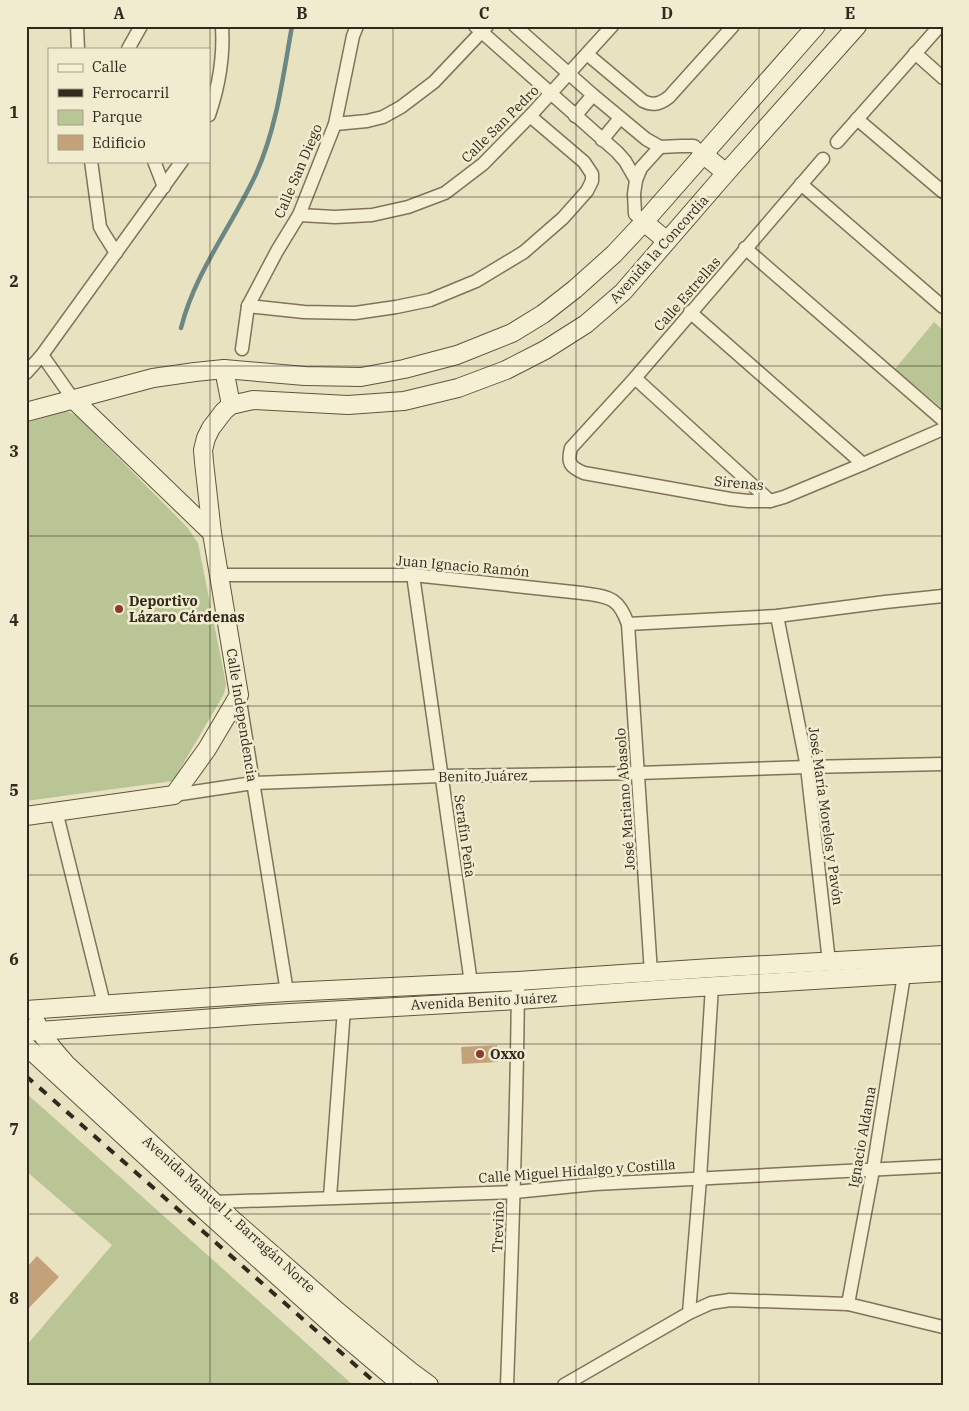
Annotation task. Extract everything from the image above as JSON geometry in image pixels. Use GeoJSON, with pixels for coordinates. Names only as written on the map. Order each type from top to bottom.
{"type":"FeatureCollection","features":[{"type":"Feature","properties":{"kind":"main road"},"geometry":{"type":"LineString","coordinates":[[26,412],[153,378],[195,372],[224,369],[305,376],[360,377],[404,370],[457,355],[512,333],[543,314],[593,274],[644,222],[816,26]]}},
{"type":"Feature","properties":{"kind":"main road","name":"Avenida la Concordia"},"geometry":{"type":"LineString","coordinates":[[231,404],[253,400],[348,405],[404,401],[458,388],[506,370],[545,350],[586,324],[623,292],[856,26]]}},
{"type":"Feature","properties":{"kind":"main road"},"geometry":{"type":"LineString","coordinates":[[703,154],[726,173]]}},
{"type":"Feature","properties":{"kind":"main road"},"geometry":{"type":"LineString","coordinates":[[644,222],[667,241]]}},
{"type":"Feature","properties":{"kind":"main road"},"geometry":{"type":"LineString","coordinates":[[224,369],[231,404]]}},
{"type":"Feature","properties":{"kind":"main road"},"geometry":{"type":"LineString","coordinates":[[74,399],[212,533]]}},
{"type":"Feature","properties":{"kind":"main road","name":"Calle Independencia"},"geometry":{"type":"LineString","coordinates":[[231,404],[224,410],[211,428],[203,450],[212,533],[239,695]]}},
{"type":"Feature","properties":{"kind":"main road"},"geometry":{"type":"LineString","coordinates":[[174,795],[207,749],[239,695]]}},
{"type":"Feature","properties":{"kind":"main road","name":"Benito Juárez"},"geometry":{"type":"LineString","coordinates":[[26,816],[174,795]]}},
{"type":"Feature","properties":{"kind":"main road","name":"Avenida Benito Juárez"},"geometry":{"type":"LineString","coordinates":[[28,1007],[518,981],[943,955]]}},
{"type":"Feature","properties":{"kind":"main road","name":"Avenida Benito Juárez"},"geometry":{"type":"LineString","coordinates":[[33,1032],[344,1009],[518,1000],[943,972]]}},
{"type":"Feature","properties":{"kind":"main road","name":"Avenida Manuel L. Barragán Norte"},"geometry":{"type":"LineString","coordinates":[[28,1007],[33,1032],[52,1048],[66,1064],[214,1202],[337,1311],[429,1385]]}},
{"type":"Feature","properties":{"kind":"main road","name":"Avenida Manuel L. Barragán Norte"},"geometry":{"type":"LineString","coordinates":[[26,1046],[210,1216],[402,1385]]}},
{"type":"Feature","properties":{"kind":"street"},"geometry":{"type":"LineString","coordinates":[[77,26],[78,48]]}},
{"type":"Feature","properties":{"kind":"street"},"geometry":{"type":"LineString","coordinates":[[129,48],[141,26]]}},
{"type":"Feature","properties":{"kind":"street"},"geometry":{"type":"LineString","coordinates":[[210,112],[220,73],[223,40],[222,26]]}},
{"type":"Feature","properties":{"kind":"street","name":"Calle San Diego"},"geometry":{"type":"LineString","coordinates":[[242,349],[248,306],[298,215],[335,124],[353,36],[357,26]]}},
{"type":"Feature","properties":{"kind":"street"},"geometry":{"type":"LineString","coordinates":[[515,26],[646,139],[660,147],[694,146],[703,154]]}},
{"type":"Feature","properties":{"kind":"street","name":"Calle San Pedro"},"geometry":{"type":"LineString","coordinates":[[298,215],[335,217],[372,215],[408,207],[445,193],[483,164],[530,116],[612,26]]}},
{"type":"Feature","properties":{"kind":"street"},"geometry":{"type":"LineString","coordinates":[[587,54],[643,101],[650,104],[661,103],[669,97],[733,26]]}},
{"type":"Feature","properties":{"kind":"street"},"geometry":{"type":"LineString","coordinates":[[335,124],[367,121],[383,117],[401,107],[434,82],[481,28],[550,94],[626,162],[636,180]]}},
{"type":"Feature","properties":{"kind":"street"},"geometry":{"type":"LineString","coordinates":[[837,142],[937,29]]}},
{"type":"Feature","properties":{"kind":"street"},"geometry":{"type":"LineString","coordinates":[[915,54],[943,78]]}},
{"type":"Feature","properties":{"kind":"street"},"geometry":{"type":"LineString","coordinates":[[576,116],[593,95]]}},
{"type":"Feature","properties":{"kind":"street"},"geometry":{"type":"LineString","coordinates":[[248,306],[313,312],[355,312],[396,307],[430,300],[476,281],[524,252],[564,218],[587,191],[592,181],[592,174],[584,162],[530,116]]}},
{"type":"Feature","properties":{"kind":"street"},"geometry":{"type":"LineString","coordinates":[[602,140],[620,118]]}},
{"type":"Feature","properties":{"kind":"street"},"geometry":{"type":"LineString","coordinates":[[857,119],[943,192]]}},
{"type":"Feature","properties":{"kind":"street"},"geometry":{"type":"LineString","coordinates":[[644,222],[635,214],[634,194],[636,180],[641,168],[660,147]]}},
{"type":"Feature","properties":{"kind":"street","name":"Calle Estrellas"},"geometry":{"type":"LineString","coordinates":[[571,448],[635,378],[823,159]]}},
{"type":"Feature","properties":{"kind":"street"},"geometry":{"type":"LineString","coordinates":[[91,162],[100,227],[116,253]]}},
{"type":"Feature","properties":{"kind":"street"},"geometry":{"type":"LineString","coordinates":[[154,162],[164,187]]}},
{"type":"Feature","properties":{"kind":"street"},"geometry":{"type":"LineString","coordinates":[[26,373],[42,355],[181,162]]}},
{"type":"Feature","properties":{"kind":"street"},"geometry":{"type":"LineString","coordinates":[[801,184],[943,307]]}},
{"type":"Feature","properties":{"kind":"street"},"geometry":{"type":"LineString","coordinates":[[746,248],[943,420]]}},
{"type":"Feature","properties":{"kind":"street"},"geometry":{"type":"LineString","coordinates":[[690,312],[863,464]]}},
{"type":"Feature","properties":{"kind":"street"},"geometry":{"type":"LineString","coordinates":[[42,355],[74,399]]}},
{"type":"Feature","properties":{"kind":"street"},"geometry":{"type":"LineString","coordinates":[[635,378],[770,501]]}},
{"type":"Feature","properties":{"kind":"street","name":"Sirenas"},"geometry":{"type":"LineString","coordinates":[[571,448],[570,464],[584,474],[730,499],[770,501],[784,497],[943,429]]}},
{"type":"Feature","properties":{"kind":"street","name":"Juan Ignacio Ramón"},"geometry":{"type":"LineString","coordinates":[[220,575],[413,575],[582,593],[606,597],[615,601],[623,610],[628,624]]}},
{"type":"Feature","properties":{"kind":"street","name":"Serafín Peña"},"geometry":{"type":"LineString","coordinates":[[413,575],[471,982]]}},
{"type":"Feature","properties":{"kind":"street"},"geometry":{"type":"LineString","coordinates":[[628,624],[777,616],[943,596]]}},
{"type":"Feature","properties":{"kind":"street","name":"José María Morelos y Pavón"},"geometry":{"type":"LineString","coordinates":[[777,616],[807,767],[830,962]]}},
{"type":"Feature","properties":{"kind":"street","name":"José Mariano Abasolo"},"geometry":{"type":"LineString","coordinates":[[628,624],[651,973]]}},
{"type":"Feature","properties":{"kind":"street","name":"Calle Independencia"},"geometry":{"type":"LineString","coordinates":[[239,695],[287,992]]}},
{"type":"Feature","properties":{"kind":"street","name":"Benito Juárez"},"geometry":{"type":"LineString","coordinates":[[174,795],[253,782],[943,764]]}},
{"type":"Feature","properties":{"kind":"street"},"geometry":{"type":"LineString","coordinates":[[56,812],[104,1004]]}},
{"type":"Feature","properties":{"kind":"street","name":"Ignacio Aldama"},"geometry":{"type":"LineString","coordinates":[[848,1304],[904,975]]}},
{"type":"Feature","properties":{"kind":"street","name":"Treviño"},"geometry":{"type":"LineString","coordinates":[[507,1385],[515,1192],[518,981]]}},
{"type":"Feature","properties":{"kind":"street"},"geometry":{"type":"LineString","coordinates":[[690,1313],[712,986]]}},
{"type":"Feature","properties":{"kind":"street"},"geometry":{"type":"LineString","coordinates":[[330,1197],[344,1009]]}},
{"type":"Feature","properties":{"kind":"street","name":"Calle Miguel Hidalgo y Costilla"},"geometry":{"type":"LineString","coordinates":[[214,1202],[515,1192],[595,1184],[943,1166]]}},
{"type":"Feature","properties":{"kind":"street"},"geometry":{"type":"LineString","coordinates":[[564,1385],[690,1313],[711,1303],[730,1300],[848,1304],[943,1328]]}},
{"type":"Feature","properties":{"kind":"green space"},"geometry":{"type":"Polygon","coordinates":[[[934,322],[943,330],[943,409],[895,369],[934,322]]]}},
{"type":"Feature","properties":{"kind":"green space","name":"Deportivo Lázaro Cárdenas"},"geometry":{"type":"Polygon","coordinates":[[[67,411],[77,416],[187,527],[198,543],[226,684],[224,694],[173,781],[26,801],[26,423],[67,411]]]}},
{"type":"Feature","properties":{"kind":"green space"},"geometry":{"type":"Polygon","coordinates":[[[26,1093],[353,1385],[26,1385],[26,1346],[112,1245],[26,1171],[26,1093]]]}},
{"type":"Feature","properties":{"kind":"building","name":"Oxxo"},"geometry":{"type":"Polygon","coordinates":[[[497,1045],[498,1062],[462,1064],[461,1047],[497,1045]]]}},
{"type":"Feature","properties":{"kind":"building"},"geometry":{"type":"Polygon","coordinates":[[[37,1256],[59,1277],[26,1311],[26,1268],[37,1256]]]}},
{"type":"Feature","properties":{"kind":"waterway"},"geometry":{"type":"LineString","coordinates":[[181,328],[195,288],[256,174],[263,156],[274,120],[292,26]]}},
{"type":"Feature","properties":{"kind":"railway"},"geometry":{"type":"LineString","coordinates":[[26,1076],[378,1385]]}},
{"type":"Feature","properties":{"kind":"place","name":"Deportivo Lázaro Cárdenas"},"geometry":{"type":"Point","coordinates":[119,609]}},
{"type":"Feature","properties":{"kind":"place","name":"Oxxo"},"geometry":{"type":"Point","coordinates":[480,1054]}}]}
